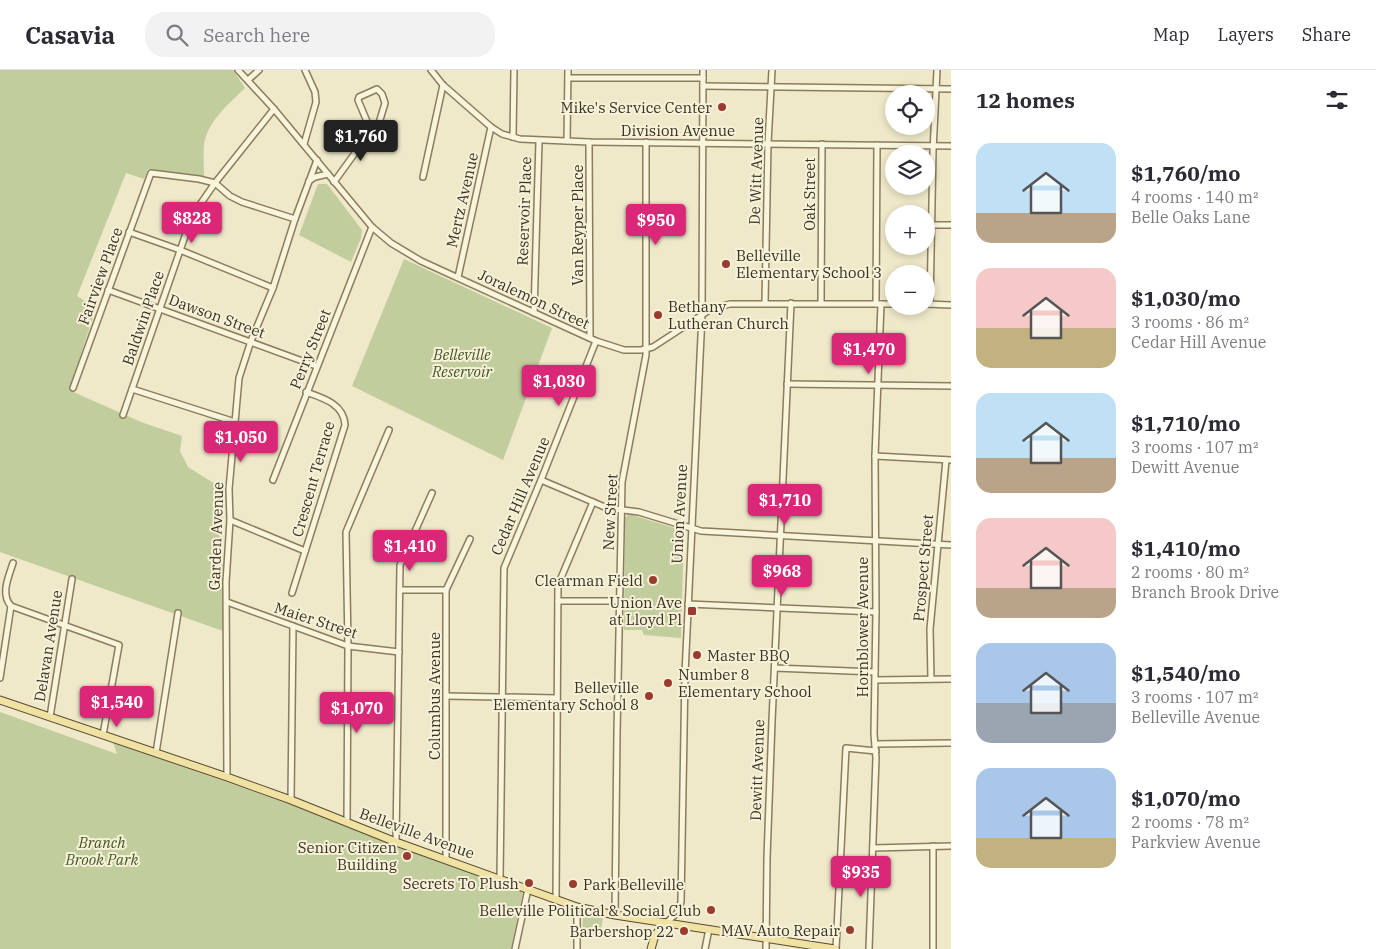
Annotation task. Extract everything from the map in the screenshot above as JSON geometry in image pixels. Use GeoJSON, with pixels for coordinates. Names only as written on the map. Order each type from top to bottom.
{"type":"FeatureCollection","features":[{"type":"Feature","properties":{"kind":"main road","name":"Belleville Avenue"},"geometry":{"type":"LineString","coordinates":[[0,700],[292,800],[396,842],[577,907],[666,923],[836,949]]}},
{"type":"Feature","properties":{"kind":"main road","name":"Union Avenue"},"geometry":{"type":"LineString","coordinates":[[651,949],[655,935],[666,923]]}},
{"type":"Feature","properties":{"kind":"street","name":"Joralemon Street"},"geometry":{"type":"LineString","coordinates":[[238,70],[304,144],[372,227],[391,243],[458,277],[596,341],[624,350],[646,349],[659,344],[716,307],[730,304],[885,304]]}},
{"type":"Feature","properties":{"kind":"street"},"geometry":{"type":"LineString","coordinates":[[248,80],[259,70]]}},
{"type":"Feature","properties":{"kind":"street"},"geometry":{"type":"LineString","coordinates":[[304,144],[316,102],[315,92],[305,70]]}},
{"type":"Feature","properties":{"kind":"street","name":"Division Avenue"},"geometry":{"type":"LineString","coordinates":[[431,70],[443,84],[491,127],[513,137],[589,142],[885,145]]}},
{"type":"Feature","properties":{"kind":"street"},"geometry":{"type":"LineString","coordinates":[[513,137],[514,70]]}},
{"type":"Feature","properties":{"kind":"street"},"geometry":{"type":"LineString","coordinates":[[567,141],[568,70]]}},
{"type":"Feature","properties":{"kind":"street","name":"Union Avenue"},"geometry":{"type":"LineString","coordinates":[[666,923],[677,913],[681,902],[685,674],[702,315],[703,70]]}},
{"type":"Feature","properties":{"kind":"street","name":"De Witt Avenue"},"geometry":{"type":"LineString","coordinates":[[765,303],[768,143],[772,70]]}},
{"type":"Feature","properties":{"kind":"street"},"geometry":{"type":"LineString","coordinates":[[933,145],[937,70]]}},
{"type":"Feature","properties":{"kind":"street"},"geometry":{"type":"LineString","coordinates":[[568,78],[703,78]]}},
{"type":"Feature","properties":{"kind":"street"},"geometry":{"type":"LineString","coordinates":[[423,177],[443,84]]}},
{"type":"Feature","properties":{"kind":"street"},"geometry":{"type":"LineString","coordinates":[[703,86],[951,89]]}},
{"type":"Feature","properties":{"kind":"street"},"geometry":{"type":"LineString","coordinates":[[334,182],[382,117],[385,103],[380,91],[372,90],[358,97],[371,131]]}},
{"type":"Feature","properties":{"kind":"street","name":"Baldwin Place"},"geometry":{"type":"LineString","coordinates":[[124,415],[159,308],[194,211],[274,109]]}},
{"type":"Feature","properties":{"kind":"street","name":"Mertz Avenue"},"geometry":{"type":"LineString","coordinates":[[458,277],[491,127]]}},
{"type":"Feature","properties":{"kind":"street","name":"Reservoir Place"},"geometry":{"type":"LineString","coordinates":[[534,313],[539,140]]}},
{"type":"Feature","properties":{"kind":"street","name":"Van Reyper Place"},"geometry":{"type":"LineString","coordinates":[[589,142],[590,338]]}},
{"type":"Feature","properties":{"kind":"street","name":"New Street"},"geometry":{"type":"LineString","coordinates":[[615,914],[622,482],[646,349],[646,142]]}},
{"type":"Feature","properties":{"kind":"street","name":"Oak Street"},"geometry":{"type":"LineString","coordinates":[[820,303],[822,144]]}},
{"type":"Feature","properties":{"kind":"street","name":"Hornblower Avenue"},"geometry":{"type":"LineString","coordinates":[[869,949],[876,751],[874,456],[878,385],[877,145]]}},
{"type":"Feature","properties":{"kind":"street","name":"Division Avenue"},"geometry":{"type":"LineString","coordinates":[[935,146],[951,146]]}},
{"type":"Feature","properties":{"kind":"street","name":"Garden Avenue"},"geometry":{"type":"LineString","coordinates":[[227,777],[226,582],[230,520],[229,489],[239,378],[251,341],[273,288],[316,160]]}},
{"type":"Feature","properties":{"kind":"street","name":"Fairview Place"},"geometry":{"type":"LineString","coordinates":[[73,388],[150,173],[199,179],[215,183]]}},
{"type":"Feature","properties":{"kind":"street"},"geometry":{"type":"LineString","coordinates":[[309,181],[316,176],[328,174]]}},
{"type":"Feature","properties":{"kind":"street"},"geometry":{"type":"LineString","coordinates":[[215,183],[230,196],[242,202],[295,219]]}},
{"type":"Feature","properties":{"kind":"street"},"geometry":{"type":"LineString","coordinates":[[935,225],[951,225]]}},
{"type":"Feature","properties":{"kind":"street","name":"Perry Street"},"geometry":{"type":"LineString","coordinates":[[273,480],[372,227]]}},
{"type":"Feature","properties":{"kind":"street"},"geometry":{"type":"LineString","coordinates":[[129,232],[180,250],[273,288]]}},
{"type":"Feature","properties":{"kind":"street","name":"Dawson Street"},"geometry":{"type":"LineString","coordinates":[[108,290],[316,366]]}},
{"type":"Feature","properties":{"kind":"street","name":"Dewitt Avenue"},"geometry":{"type":"LineString","coordinates":[[766,949],[767,858],[791,303]]}},
{"type":"Feature","properties":{"kind":"street"},"geometry":{"type":"LineString","coordinates":[[935,304],[951,305]]}},
{"type":"Feature","properties":{"kind":"street","name":"Cedar Hill Avenue"},"geometry":{"type":"LineString","coordinates":[[500,878],[505,561],[541,480],[596,341]]}},
{"type":"Feature","properties":{"kind":"street"},"geometry":{"type":"LineString","coordinates":[[787,384],[951,386]]}},
{"type":"Feature","properties":{"kind":"street"},"geometry":{"type":"LineString","coordinates":[[132,389],[235,422]]}},
{"type":"Feature","properties":{"kind":"street","name":"Crescent Terrace"},"geometry":{"type":"LineString","coordinates":[[292,593],[345,422],[334,403],[306,392]]}},
{"type":"Feature","properties":{"kind":"street"},"geometry":{"type":"LineString","coordinates":[[347,822],[348,646],[346,532],[389,430]]}},
{"type":"Feature","properties":{"kind":"street"},"geometry":{"type":"LineString","coordinates":[[874,456],[948,460]]}},
{"type":"Feature","properties":{"kind":"street","name":"Prospect Street"},"geometry":{"type":"LineString","coordinates":[[931,679],[930,629],[937,545],[948,460]]}},
{"type":"Feature","properties":{"kind":"street"},"geometry":{"type":"LineString","coordinates":[[541,480],[608,508],[639,512],[701,531],[951,545]]}},
{"type":"Feature","properties":{"kind":"street"},"geometry":{"type":"LineString","coordinates":[[396,842],[400,565],[432,494]]}},
{"type":"Feature","properties":{"kind":"street"},"geometry":{"type":"LineString","coordinates":[[556,899],[558,601],[560,578],[593,502]]}},
{"type":"Feature","properties":{"kind":"street"},"geometry":{"type":"LineString","coordinates":[[230,520],[305,551]]}},
{"type":"Feature","properties":{"kind":"street","name":"Columbus Avenue"},"geometry":{"type":"LineString","coordinates":[[446,859],[446,590],[470,539]]}},
{"type":"Feature","properties":{"kind":"street"},"geometry":{"type":"LineString","coordinates":[[13,563],[5,592],[11,606],[119,645],[103,735]]}},
{"type":"Feature","properties":{"kind":"street","name":"Delavan Avenue"},"geometry":{"type":"LineString","coordinates":[[50,717],[72,578]]}},
{"type":"Feature","properties":{"kind":"street"},"geometry":{"type":"LineString","coordinates":[[400,590],[446,590]]}},
{"type":"Feature","properties":{"kind":"street"},"geometry":{"type":"LineString","coordinates":[[558,601],[619,601]]}},
{"type":"Feature","properties":{"kind":"street","name":"Maier Street"},"geometry":{"type":"LineString","coordinates":[[227,602],[348,646],[399,652]]}},
{"type":"Feature","properties":{"kind":"street"},"geometry":{"type":"LineString","coordinates":[[688,604],[876,612]]}},
{"type":"Feature","properties":{"kind":"street"},"geometry":{"type":"LineString","coordinates":[[0,678],[11,606]]}},
{"type":"Feature","properties":{"kind":"street"},"geometry":{"type":"LineString","coordinates":[[156,753],[178,613]]}},
{"type":"Feature","properties":{"kind":"street"},"geometry":{"type":"LineString","coordinates":[[292,800],[293,626]]}},
{"type":"Feature","properties":{"kind":"street"},"geometry":{"type":"LineString","coordinates":[[775,668],[875,672]]}},
{"type":"Feature","properties":{"kind":"street"},"geometry":{"type":"LineString","coordinates":[[875,680],[951,678]]}},
{"type":"Feature","properties":{"kind":"street"},"geometry":{"type":"LineString","coordinates":[[447,696],[557,698]]}},
{"type":"Feature","properties":{"kind":"street"},"geometry":{"type":"LineString","coordinates":[[875,744],[951,743]]}},
{"type":"Feature","properties":{"kind":"street"},"geometry":{"type":"LineString","coordinates":[[836,949],[846,748],[876,751]]}},
{"type":"Feature","properties":{"kind":"street"},"geometry":{"type":"LineString","coordinates":[[933,846],[933,949]]}},
{"type":"Feature","properties":{"kind":"street"},"geometry":{"type":"LineString","coordinates":[[873,848],[951,846]]}},
{"type":"Feature","properties":{"kind":"street"},"geometry":{"type":"LineString","coordinates":[[515,949],[528,889]]}},
{"type":"Feature","properties":{"kind":"street"},"geometry":{"type":"LineString","coordinates":[[577,907],[577,949]]}},
{"type":"Feature","properties":{"kind":"street"},"geometry":{"type":"LineString","coordinates":[[706,949],[709,929]]}},
{"type":"Feature","properties":{"kind":"green space"},"geometry":{"type":"Polygon","coordinates":[[[0,70],[233,70],[245,88],[214,120],[206,136],[204,145],[204,176],[148,169],[144,179],[126,173],[77,296],[96,308],[69,390],[141,422],[182,436],[180,451],[188,467],[223,489],[222,564],[230,569],[229,632],[0,552],[0,70]]]}},
{"type":"Feature","properties":{"kind":"green space"},"geometry":{"type":"Polygon","coordinates":[[[318,184],[327,184],[362,230],[361,238],[351,262],[299,235],[318,184]]]}},
{"type":"Feature","properties":{"kind":"green space","name":"Belleville Reservoir"},"geometry":{"type":"Polygon","coordinates":[[[404,259],[552,328],[503,460],[352,386],[404,259]]]}},
{"type":"Feature","properties":{"kind":"green space","name":"Clearman Field"},"geometry":{"type":"Polygon","coordinates":[[[629,514],[684,531],[681,638],[644,635],[642,630],[624,630],[625,518],[629,514]]]}},
{"type":"Feature","properties":{"kind":"green space","name":"Branch Brook Park"},"geometry":{"type":"Polygon","coordinates":[[[0,712],[117,754],[113,742],[320,815],[404,849],[523,891],[511,949],[0,949],[0,712]]]}},
{"type":"Feature","properties":{"kind":"green space"},"geometry":{"type":"Polygon","coordinates":[[[583,914],[603,917],[600,937],[582,935],[583,914]]]}},
{"type":"Feature","properties":{"kind":"place","name":"Mike's Service Center"},"geometry":{"type":"Point","coordinates":[722,107]}},
{"type":"Feature","properties":{"kind":"place","name":"Belleville Elementary School 3"},"geometry":{"type":"Point","coordinates":[726,264]}},
{"type":"Feature","properties":{"kind":"place","name":"Bethany Lutheran Church"},"geometry":{"type":"Point","coordinates":[658,315]}},
{"type":"Feature","properties":{"kind":"place","name":"Clearman Field"},"geometry":{"type":"Point","coordinates":[653,580]}},
{"type":"Feature","properties":{"kind":"place","name":"Union Ave at Lloyd Pl"},"geometry":{"type":"Point","coordinates":[692,611]}},
{"type":"Feature","properties":{"kind":"place","name":"Master BBQ"},"geometry":{"type":"Point","coordinates":[697,655]}},
{"type":"Feature","properties":{"kind":"place","name":"Number 8 Elementary School"},"geometry":{"type":"Point","coordinates":[668,683]}},
{"type":"Feature","properties":{"kind":"place","name":"Belleville Elementary School 8"},"geometry":{"type":"Point","coordinates":[649,696]}},
{"type":"Feature","properties":{"kind":"place","name":"Senior Citizen Building"},"geometry":{"type":"Point","coordinates":[407,856]}},
{"type":"Feature","properties":{"kind":"place","name":"Secrets To Plush"},"geometry":{"type":"Point","coordinates":[529,883]}},
{"type":"Feature","properties":{"kind":"place","name":"Park Belleville"},"geometry":{"type":"Point","coordinates":[573,884]}},
{"type":"Feature","properties":{"kind":"place","name":"Belleville Political & Social Club"},"geometry":{"type":"Point","coordinates":[711,910]}},
{"type":"Feature","properties":{"kind":"place","name":"MAV Auto Repair"},"geometry":{"type":"Point","coordinates":[850,930]}},
{"type":"Feature","properties":{"kind":"place","name":"Barbershop 22"},"geometry":{"type":"Point","coordinates":[684,931]}}]}
